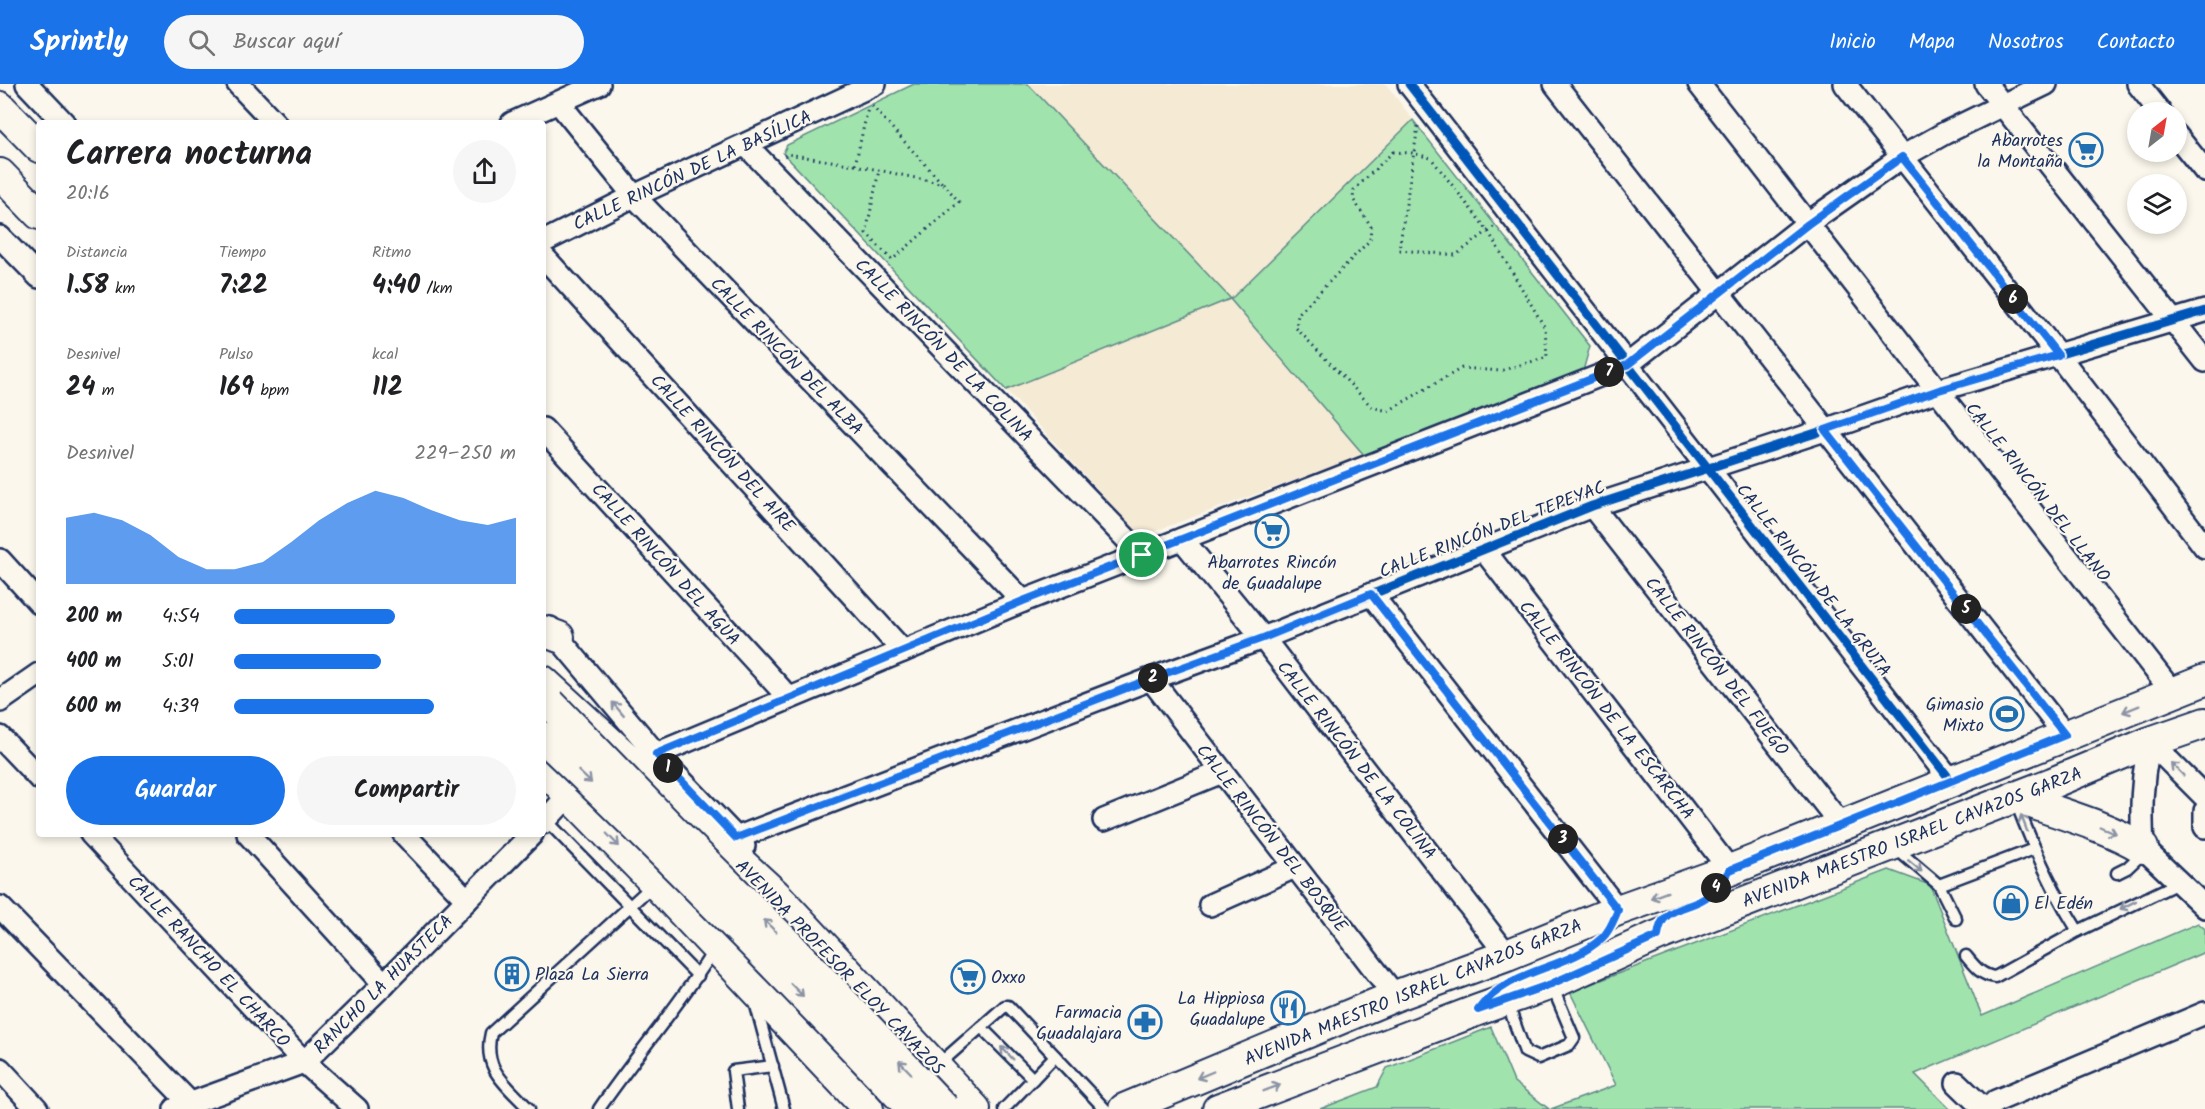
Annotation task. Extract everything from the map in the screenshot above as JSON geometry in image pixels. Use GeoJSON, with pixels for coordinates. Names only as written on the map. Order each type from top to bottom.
{"type":"FeatureCollection","features":[{"type":"Feature","properties":{"kind":"main road"},"geometry":{"type":"LineString","coordinates":[[0,106],[36,144]]}},
{"type":"Feature","properties":{"kind":"main road"},"geometry":{"type":"LineString","coordinates":[[0,174],[36,211]]}},
{"type":"Feature","properties":{"kind":"main road"},"geometry":{"type":"LineString","coordinates":[[0,195],[36,221]]}},
{"type":"Feature","properties":{"kind":"main road","name":"AVENIDA MAESTRO ISRAEL CAVAZOS GARZA"},"geometry":{"type":"LineString","coordinates":[[1124,1109],[1395,996],[1507,955],[1618,910],[1730,870],[2205,680]]}},
{"type":"Feature","properties":{"kind":"main road"},"geometry":{"type":"LineString","coordinates":[[2065,735],[2112,743],[2150,742],[2193,703],[2205,688]]}},
{"type":"Feature","properties":{"kind":"main road","name":"AVENIDA PROFESOR ELOY CAVAZOS"},"geometry":{"type":"LineString","coordinates":[[546,694],[775,894],[975,1109]]}},
{"type":"Feature","properties":{"kind":"main road","name":"AVENIDA PROFESOR ELOY CAVAZOS"},"geometry":{"type":"LineString","coordinates":[[546,694],[679,836],[793,950],[945,1109]]}},
{"type":"Feature","properties":{"kind":"main road","name":"AVENIDA MAESTRO ISRAEL CAVAZOS GARZA"},"geometry":{"type":"LineString","coordinates":[[1229,1106],[1551,984],[1658,936],[2150,742],[2205,723]]}},
{"type":"Feature","properties":{"kind":"main road"},"geometry":{"type":"LineString","coordinates":[[546,740],[615,806],[912,1109]]}},
{"type":"Feature","properties":{"kind":"main road"},"geometry":{"type":"LineString","coordinates":[[546,771],[868,1109]]}},
{"type":"Feature","properties":{"kind":"main road"},"geometry":{"type":"LineString","coordinates":[[2014,797],[2116,832],[2144,849]]}},
{"type":"Feature","properties":{"kind":"main road"},"geometry":{"type":"LineString","coordinates":[[1658,936],[1662,919],[1668,914],[1704,899],[1730,870]]}},
{"type":"Feature","properties":{"kind":"main road"},"geometry":{"type":"LineString","coordinates":[[1478,1010],[1486,998],[1501,986],[1584,950],[1601,939],[1618,910]]}},
{"type":"Feature","properties":{"kind":"main road"},"geometry":{"type":"LineString","coordinates":[[787,1023],[819,1033],[832,1030],[843,1022],[850,1014],[855,1002],[843,966]]}},
{"type":"Feature","properties":{"kind":"main road"},"geometry":{"type":"LineString","coordinates":[[833,1072],[834,1058],[839,1047],[844,1038],[858,1026],[875,1023],[898,1025]]}},
{"type":"Feature","properties":{"kind":"street"},"geometry":{"type":"LineString","coordinates":[[27,84],[61,120]]}},
{"type":"Feature","properties":{"kind":"street"},"geometry":{"type":"LineString","coordinates":[[238,84],[272,120]]}},
{"type":"Feature","properties":{"kind":"street"},"geometry":{"type":"LineString","coordinates":[[519,120],[599,84]]}},
{"type":"Feature","properties":{"kind":"street","name":"CALLE RINCÓN DE LA BASÍLICA"},"geometry":{"type":"LineString","coordinates":[[546,240],[634,196],[875,84]]}},
{"type":"Feature","properties":{"kind":"street","name":"CALLE RINCÓN DE LA GRUTA"},"geometry":{"type":"LineString","coordinates":[[1409,84],[1952,782]]}},
{"type":"Feature","properties":{"kind":"street"},"geometry":{"type":"LineString","coordinates":[[1555,84],[2065,735]]}},
{"type":"Feature","properties":{"kind":"street","name":"CALLE RINCÓN DEL LLANO"},"geometry":{"type":"LineString","coordinates":[[1699,84],[2173,693]]}},
{"type":"Feature","properties":{"kind":"street"},"geometry":{"type":"LineString","coordinates":[[1845,84],[2058,355],[2205,547]]}},
{"type":"Feature","properties":{"kind":"street"},"geometry":{"type":"LineString","coordinates":[[1986,84],[2205,361]]}},
{"type":"Feature","properties":{"kind":"street"},"geometry":{"type":"LineString","coordinates":[[656,754],[1023,601],[1627,365],[1808,224],[1902,157],[2046,84]]}},
{"type":"Feature","properties":{"kind":"street"},"geometry":{"type":"LineString","coordinates":[[2138,84],[2152,102]]}},
{"type":"Feature","properties":{"kind":"street","name":"CALLE RINCÓN DEL ALBA"},"geometry":{"type":"LineString","coordinates":[[559,104],[634,196],[1023,601]]}},
{"type":"Feature","properties":{"kind":"street","name":"CALLE RINCÓN DE LA COLINA"},"geometry":{"type":"LineString","coordinates":[[746,145],[1142,555]]}},
{"type":"Feature","properties":{"kind":"street"},"geometry":{"type":"LineString","coordinates":[[2187,149],[2205,171]]}},
{"type":"Feature","properties":{"kind":"street"},"geometry":{"type":"LineString","coordinates":[[0,237],[36,274]]}},
{"type":"Feature","properties":{"kind":"street","name":"CALLE RINCÓN DEL AIRE"},"geometry":{"type":"LineString","coordinates":[[546,259],[903,651]]}},
{"type":"Feature","properties":{"kind":"street","name":"CALLE RINCÓN DEL TEPEYAC"},"geometry":{"type":"LineString","coordinates":[[736,838],[1263,638],[1592,506],[1939,390],[2205,311]]}},
{"type":"Feature","properties":{"kind":"street","name":"CALLE RINCÓN DEL AGUA"},"geometry":{"type":"LineString","coordinates":[[546,432],[789,698]]}},
{"type":"Feature","properties":{"kind":"street","name":"CALLE RINCÓN DEL FUEGO"},"geometry":{"type":"LineString","coordinates":[[1592,506],[1842,826]]}},
{"type":"Feature","properties":{"kind":"street","name":"CALLE RINCÓN DE LA COLINA"},"geometry":{"type":"LineString","coordinates":[[1182,539],[1263,638],[1507,955]]}},
{"type":"Feature","properties":{"kind":"street","name":"CALLE RINCÓN DE LA ESCARCHA"},"geometry":{"type":"LineString","coordinates":[[1484,550],[1730,870]]}},
{"type":"Feature","properties":{"kind":"street"},"geometry":{"type":"LineString","coordinates":[[0,560],[36,600]]}},
{"type":"Feature","properties":{"kind":"street"},"geometry":{"type":"LineString","coordinates":[[1371,594],[1618,910]]}},
{"type":"Feature","properties":{"kind":"street"},"geometry":{"type":"LineString","coordinates":[[548,630],[656,754],[793,897],[821,931],[843,966]]}},
{"type":"Feature","properties":{"kind":"street"},"geometry":{"type":"LineString","coordinates":[[0,701],[36,676]]}},
{"type":"Feature","properties":{"kind":"street","name":"CALLE RINCÓN DEL BOSQUE"},"geometry":{"type":"LineString","coordinates":[[1150,679],[1395,996]]}},
{"type":"Feature","properties":{"kind":"street"},"geometry":{"type":"LineString","coordinates":[[0,737],[36,775]]}},
{"type":"Feature","properties":{"kind":"street"},"geometry":{"type":"LineString","coordinates":[[2205,796],[2150,742],[2143,769],[2141,798],[2144,849],[2205,907]]}},
{"type":"Feature","properties":{"kind":"street"},"geometry":{"type":"LineString","coordinates":[[1104,820],[1222,772]]}},
{"type":"Feature","properties":{"kind":"street","name":"RANCHO LA HUASTECA"},"geometry":{"type":"LineString","coordinates":[[546,819],[569,795]]}},
{"type":"Feature","properties":{"kind":"street"},"geometry":{"type":"LineString","coordinates":[[2205,811],[2205,827]]}},
{"type":"Feature","properties":{"kind":"street","name":"CALLE RANCHO EL CHARCO"},"geometry":{"type":"LineString","coordinates":[[94,837],[304,1062],[357,1109]]}},
{"type":"Feature","properties":{"kind":"street"},"geometry":{"type":"LineString","coordinates":[[251,837],[384,984]]}},
{"type":"Feature","properties":{"kind":"street"},"geometry":{"type":"LineString","coordinates":[[407,837],[467,900]]}},
{"type":"Feature","properties":{"kind":"street","name":"RANCHO LA HUASTECA"},"geometry":{"type":"LineString","coordinates":[[182,1106],[304,1062],[528,837]]}},
{"type":"Feature","properties":{"kind":"street"},"geometry":{"type":"LineString","coordinates":[[1210,905],[1295,867]]}},
{"type":"Feature","properties":{"kind":"street"},"geometry":{"type":"LineString","coordinates":[[0,906],[182,1106]]}},
{"type":"Feature","properties":{"kind":"street"},"geometry":{"type":"LineString","coordinates":[[1957,1083],[1985,1109],[1996,1101],[2205,1013]]}},
{"type":"Feature","properties":{"kind":"street"},"geometry":{"type":"LineString","coordinates":[[0,1069],[37,1109]]}},
{"type":"Feature","properties":{"kind":"lane"},"geometry":{"type":"LineString","coordinates":[[2014,797],[2057,899],[2078,931]]}},
{"type":"Feature","properties":{"kind":"lane"},"geometry":{"type":"LineString","coordinates":[[546,829],[630,906],[698,976]]}},
{"type":"Feature","properties":{"kind":"lane"},"geometry":{"type":"LineString","coordinates":[[1892,845],[1939,885],[1956,919]]}},
{"type":"Feature","properties":{"kind":"lane"},"geometry":{"type":"LineString","coordinates":[[1939,885],[2034,849]]}},
{"type":"Feature","properties":{"kind":"lane"},"geometry":{"type":"LineString","coordinates":[[2117,873],[2127,868],[2144,849]]}},
{"type":"Feature","properties":{"kind":"lane"},"geometry":{"type":"LineString","coordinates":[[1966,956],[1978,971],[1986,976],[1995,977],[2140,899],[2180,882]]}},
{"type":"Feature","properties":{"kind":"lane"},"geometry":{"type":"LineString","coordinates":[[529,1109],[492,1069],[489,1058],[492,1033],[655,883]]}},
{"type":"Feature","properties":{"kind":"lane"},"geometry":{"type":"LineString","coordinates":[[599,1109],[698,976],[715,948]]}},
{"type":"Feature","properties":{"kind":"lane"},"geometry":{"type":"LineString","coordinates":[[1507,1001],[1525,1053],[1538,1058],[1569,1045],[1574,1038],[1551,984]]}},
{"type":"Feature","properties":{"kind":"lane"},"geometry":{"type":"LineString","coordinates":[[751,987],[784,1109]]}},
{"type":"Feature","properties":{"kind":"lane"},"geometry":{"type":"LineString","coordinates":[[936,1067],[1005,1006],[1008,1006],[1105,1109]]}},
{"type":"Feature","properties":{"kind":"lane"},"geometry":{"type":"LineString","coordinates":[[981,1027],[1033,1079]]}},
{"type":"Feature","properties":{"kind":"lane"},"geometry":{"type":"LineString","coordinates":[[1004,1109],[1055,1056]]}},
{"type":"Feature","properties":{"kind":"lane"},"geometry":{"type":"LineString","coordinates":[[738,1109],[733,1071],[773,1066]]}},
{"type":"Feature","properties":{"kind":"path"},"geometry":{"type":"LineString","coordinates":[[855,165],[869,103],[959,202],[892,260],[866,233],[879,170]]}},
{"type":"Feature","properties":{"kind":"path"},"geometry":{"type":"LineString","coordinates":[[1430,111],[1420,118],[1412,153],[1399,250],[1456,255],[1509,214]]}},
{"type":"Feature","properties":{"kind":"path"},"geometry":{"type":"LineString","coordinates":[[1392,152],[1412,153],[1431,158],[1488,231],[1545,328],[1547,357],[1500,371],[1461,368],[1388,411],[1372,407],[1296,328],[1298,314],[1370,240],[1371,226],[1353,199],[1354,190],[1392,152]]}},
{"type":"Feature","properties":{"kind":"path"},"geometry":{"type":"LineString","coordinates":[[768,168],[787,154],[855,165],[944,184]]}},
{"type":"Feature","properties":{"kind":"shaded area"},"geometry":{"type":"Polygon","coordinates":[[[1028,84],[1386,84],[1413,120],[1231,299],[1364,455],[1141,536],[1006,390],[1230,299],[1028,84]]]}},
{"type":"Feature","properties":{"kind":"green space"},"geometry":{"type":"Polygon","coordinates":[[[914,84],[1028,84],[1231,299],[1413,120],[1590,346],[1583,371],[1364,455],[1230,299],[1006,390],[783,153],[787,145],[914,84]]]}},
{"type":"Feature","properties":{"kind":"green space"},"geometry":{"type":"Polygon","coordinates":[[[1889,870],[1930,885],[1982,1016],[2198,923],[2205,929],[2205,952],[1915,1074],[1950,1109],[1551,1109],[1616,1085],[1570,992],[1889,870]]]}},
{"type":"Feature","properties":{"kind":"green space"},"geometry":{"type":"Polygon","coordinates":[[[1491,1027],[1514,1082],[1549,1109],[1320,1109],[1377,1087],[1387,1068],[1491,1027]]]}},
{"type":"Feature","properties":{"kind":"cycle path"},"geometry":{"type":"LineString","coordinates":[[1409,84],[1952,782]]}},
{"type":"Feature","properties":{"kind":"cycle path"},"geometry":{"type":"LineString","coordinates":[[736,838],[1263,638],[1592,506],[1939,390],[2205,311]]}},
{"type":"Feature","properties":{"kind":"place","name":"Abarrotes la Montaña"},"geometry":{"type":"Point","coordinates":[2086,150]}},
{"type":"Feature","properties":{"kind":"place","name":"Abarrotes Rincón de Guadalupe"},"geometry":{"type":"Point","coordinates":[1272,531]}},
{"type":"Feature","properties":{"kind":"place","name":"Gimasio Mixto"},"geometry":{"type":"Point","coordinates":[2007,714]}},
{"type":"Feature","properties":{"kind":"place","name":"El Edén"},"geometry":{"type":"Point","coordinates":[2011,903]}},
{"type":"Feature","properties":{"kind":"place","name":"Plaza La Sierra"},"geometry":{"type":"Point","coordinates":[512,974]}},
{"type":"Feature","properties":{"kind":"place","name":"Oxxo"},"geometry":{"type":"Point","coordinates":[968,977]}},
{"type":"Feature","properties":{"kind":"place","name":"La Hippiosa Guadalupe"},"geometry":{"type":"Point","coordinates":[1288,1008]}},
{"type":"Feature","properties":{"kind":"place","name":"Farmacia Guadalajara"},"geometry":{"type":"Point","coordinates":[1145,1022]}},
{"type":"Feature","properties":{"kind":"route"},"geometry":{"type":"LineString","coordinates":[[1902,157],[2058,355],[1939,390],[1825,430],[2065,735],[1730,870],[1704,899],[1668,914],[1662,919],[1658,928],[1658,936],[1551,984],[1478,1010],[1486,998],[1501,986],[1584,950],[1601,939],[1607,933],[1618,910],[1371,594],[1263,638],[736,838],[656,754],[1023,601],[1142,555],[1627,365],[1844,196],[1902,157]]}}]}
